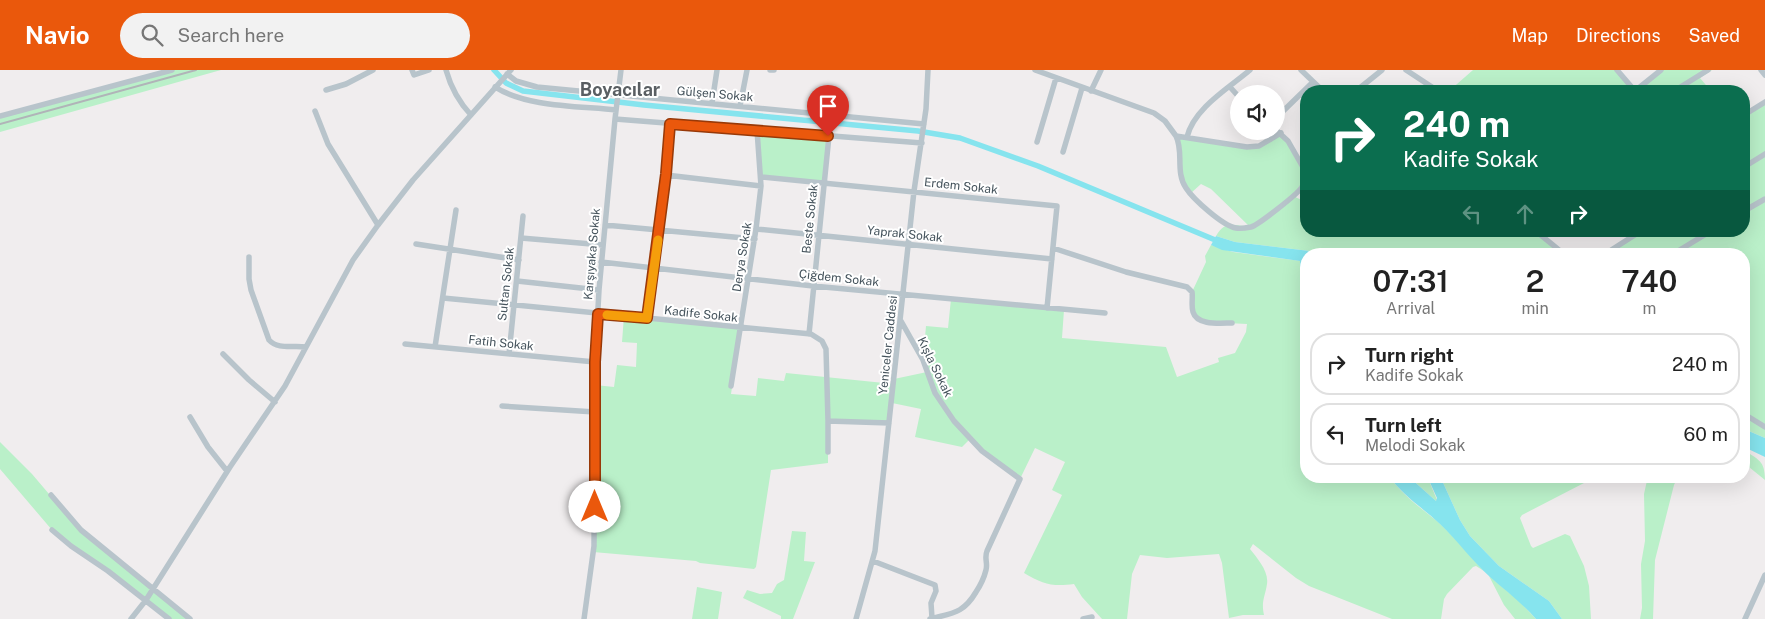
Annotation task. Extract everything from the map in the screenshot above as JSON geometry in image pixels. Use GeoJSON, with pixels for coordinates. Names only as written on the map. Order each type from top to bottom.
{"type":"FeatureCollection","features":[{"type":"Feature","properties":{"kind":"street"},"geometry":{"type":"LineString","coordinates":[[0,116],[172,70]]}},
{"type":"Feature","properties":{"kind":"street"},"geometry":{"type":"LineString","coordinates":[[326,90],[346,84],[373,70]]}},
{"type":"Feature","properties":{"kind":"street"},"geometry":{"type":"LineString","coordinates":[[412,70],[414,75],[429,70]]}},
{"type":"Feature","properties":{"kind":"street"},"geometry":{"type":"LineString","coordinates":[[446,70],[450,86],[470,115]]}},
{"type":"Feature","properties":{"kind":"street","name":"Karşıyaka Sokak"},"geometry":{"type":"LineString","coordinates":[[584,619],[594,546],[595,362],[599,290],[621,70]]}},
{"type":"Feature","properties":{"kind":"street"},"geometry":{"type":"LineString","coordinates":[[712,104],[717,70]]}},
{"type":"Feature","properties":{"kind":"street"},"geometry":{"type":"LineString","coordinates":[[740,106],[746,70]]}},
{"type":"Feature","properties":{"kind":"street","name":"Yeniceler Caddesi"},"geometry":{"type":"LineString","coordinates":[[856,619],[873,561],[914,191],[924,126],[928,70]]}},
{"type":"Feature","properties":{"kind":"street"},"geometry":{"type":"LineString","coordinates":[[1035,70],[1154,113],[1165,121],[1176,136],[1180,146],[1181,175],[1186,189],[1222,223],[1230,227],[1254,226],[1300,190]]}},
{"type":"Feature","properties":{"kind":"street"},"geometry":{"type":"LineString","coordinates":[[1091,91],[1101,70]]}},
{"type":"Feature","properties":{"kind":"street"},"geometry":{"type":"LineString","coordinates":[[1232,85],[1250,70]]}},
{"type":"Feature","properties":{"kind":"street"},"geometry":{"type":"LineString","coordinates":[[1301,70],[1316,85]]}},
{"type":"Feature","properties":{"kind":"street"},"geometry":{"type":"LineString","coordinates":[[1363,85],[1382,70]]}},
{"type":"Feature","properties":{"kind":"street"},"geometry":{"type":"LineString","coordinates":[[1406,70],[1429,85]]}},
{"type":"Feature","properties":{"kind":"street"},"geometry":{"type":"LineString","coordinates":[[1617,70],[1630,85]]}},
{"type":"Feature","properties":{"kind":"street"},"geometry":{"type":"LineString","coordinates":[[1642,85],[1661,70]]}},
{"type":"Feature","properties":{"kind":"street"},"geometry":{"type":"LineString","coordinates":[[1684,85],[1708,70]]}},
{"type":"Feature","properties":{"kind":"street"},"geometry":{"type":"LineString","coordinates":[[1761,70],[1765,75]]}},
{"type":"Feature","properties":{"kind":"street"},"geometry":{"type":"LineString","coordinates":[[131,619],[154,588],[227,471],[275,402],[353,260],[413,180],[508,74]]}},
{"type":"Feature","properties":{"kind":"street","name":"Gülşen Sokak"},"geometry":{"type":"LineString","coordinates":[[508,74],[516,81],[525,85],[617,96],[740,106],[924,126]]}},
{"type":"Feature","properties":{"kind":"street"},"geometry":{"type":"LineString","coordinates":[[1037,142],[1056,78]]}},
{"type":"Feature","properties":{"kind":"street"},"geometry":{"type":"LineString","coordinates":[[1310,85],[1313,82]]}},
{"type":"Feature","properties":{"kind":"street"},"geometry":{"type":"LineString","coordinates":[[497,85],[510,95],[536,102],[616,108]]}},
{"type":"Feature","properties":{"kind":"street"},"geometry":{"type":"LineString","coordinates":[[1187,137],[1192,126],[1203,111],[1230,87]]}},
{"type":"Feature","properties":{"kind":"street"},"geometry":{"type":"LineString","coordinates":[[1063,152],[1082,88]]}},
{"type":"Feature","properties":{"kind":"street"},"geometry":{"type":"LineString","coordinates":[[1285,109],[1300,95]]}},
{"type":"Feature","properties":{"kind":"street"},"geometry":{"type":"LineString","coordinates":[[1750,111],[1765,102]]}},
{"type":"Feature","properties":{"kind":"street"},"geometry":{"type":"LineString","coordinates":[[315,112],[328,144],[378,225]]}},
{"type":"Feature","properties":{"kind":"street"},"geometry":{"type":"LineString","coordinates":[[615,119],[828,136],[922,140]]}},
{"type":"Feature","properties":{"kind":"street"},"geometry":{"type":"LineString","coordinates":[[647,318],[666,174],[670,124]]}},
{"type":"Feature","properties":{"kind":"street","name":"Derya Sokak"},"geometry":{"type":"LineString","coordinates":[[731,386],[755,240],[761,186],[757,130]]}},
{"type":"Feature","properties":{"kind":"street","name":"Beste Sokak"},"geometry":{"type":"LineString","coordinates":[[808,334],[828,136]]}},
{"type":"Feature","properties":{"kind":"street"},"geometry":{"type":"LineString","coordinates":[[1176,136],[1254,147],[1265,140]]}},
{"type":"Feature","properties":{"kind":"street"},"geometry":{"type":"LineString","coordinates":[[1285,138],[1300,162]]}},
{"type":"Feature","properties":{"kind":"street"},"geometry":{"type":"LineString","coordinates":[[1750,163],[1765,154]]}},
{"type":"Feature","properties":{"kind":"street"},"geometry":{"type":"LineString","coordinates":[[666,174],[761,186]]}},
{"type":"Feature","properties":{"kind":"street","name":"Erdem Sokak"},"geometry":{"type":"LineString","coordinates":[[761,176],[1057,206],[1047,308]]}},
{"type":"Feature","properties":{"kind":"street"},"geometry":{"type":"LineString","coordinates":[[1750,207],[1765,198]]}},
{"type":"Feature","properties":{"kind":"street"},"geometry":{"type":"LineString","coordinates":[[436,347],[456,210]]}},
{"type":"Feature","properties":{"kind":"street","name":"Sultan Sokak"},"geometry":{"type":"LineString","coordinates":[[509,354],[524,216]]}},
{"type":"Feature","properties":{"kind":"street"},"geometry":{"type":"LineString","coordinates":[[605,225],[755,240]]}},
{"type":"Feature","properties":{"kind":"street","name":"Yaprak Sokak"},"geometry":{"type":"LineString","coordinates":[[756,228],[1052,259]]}},
{"type":"Feature","properties":{"kind":"street"},"geometry":{"type":"LineString","coordinates":[[1543,237],[1557,248]]}},
{"type":"Feature","properties":{"kind":"street"},"geometry":{"type":"LineString","coordinates":[[1614,248],[1632,237]]}},
{"type":"Feature","properties":{"kind":"street"},"geometry":{"type":"LineString","coordinates":[[1683,248],[1701,237]]}},
{"type":"Feature","properties":{"kind":"street"},"geometry":{"type":"LineString","coordinates":[[521,238],[603,245]]}},
{"type":"Feature","properties":{"kind":"street"},"geometry":{"type":"LineString","coordinates":[[416,244],[519,260]]}},
{"type":"Feature","properties":{"kind":"street"},"geometry":{"type":"LineString","coordinates":[[1053,248],[1126,272],[1187,287],[1192,292],[1193,312],[1198,319],[1206,322],[1232,324]]}},
{"type":"Feature","properties":{"kind":"street"},"geometry":{"type":"LineString","coordinates":[[249,257],[250,290],[269,340],[280,346],[306,347]]}},
{"type":"Feature","properties":{"kind":"street","name":"Çiğdem Sokak"},"geometry":{"type":"LineString","coordinates":[[601,262],[813,286],[1105,313]]}},
{"type":"Feature","properties":{"kind":"street"},"geometry":{"type":"LineString","coordinates":[[517,281],[599,290]]}},
{"type":"Feature","properties":{"kind":"street","name":"Kadife Sokak"},"geometry":{"type":"LineString","coordinates":[[443,298],[808,334]]}},
{"type":"Feature","properties":{"kind":"street","name":"Kışla Sokak"},"geometry":{"type":"LineString","coordinates":[[901,321],[923,360],[935,393],[954,421],[982,450],[1020,479],[987,551],[985,573],[973,598],[969,604],[959,611],[932,619]]}},
{"type":"Feature","properties":{"kind":"street"},"geometry":{"type":"LineString","coordinates":[[808,334],[822,341],[826,349],[828,452]]}},
{"type":"Feature","properties":{"kind":"street","name":"Fatih Sokak"},"geometry":{"type":"LineString","coordinates":[[405,344],[595,362]]}},
{"type":"Feature","properties":{"kind":"street"},"geometry":{"type":"LineString","coordinates":[[223,354],[275,402]]}},
{"type":"Feature","properties":{"kind":"street"},"geometry":{"type":"LineString","coordinates":[[502,406],[595,412]]}},
{"type":"Feature","properties":{"kind":"street"},"geometry":{"type":"LineString","coordinates":[[190,417],[208,447],[227,471]]}},
{"type":"Feature","properties":{"kind":"street"},"geometry":{"type":"LineString","coordinates":[[1750,418],[1765,427]]}},
{"type":"Feature","properties":{"kind":"street"},"geometry":{"type":"LineString","coordinates":[[828,421],[889,423]]}},
{"type":"Feature","properties":{"kind":"street"},"geometry":{"type":"LineString","coordinates":[[51,495],[81,530],[190,619]]}},
{"type":"Feature","properties":{"kind":"street"},"geometry":{"type":"LineString","coordinates":[[52,530],[169,619]]}},
{"type":"Feature","properties":{"kind":"street"},"geometry":{"type":"LineString","coordinates":[[873,561],[935,585],[936,591],[930,603],[932,619]]}},
{"type":"Feature","properties":{"kind":"street"},"geometry":{"type":"LineString","coordinates":[[1745,619],[1765,575]]}},
{"type":"Feature","properties":{"kind":"street"},"geometry":{"type":"LineString","coordinates":[[1083,619],[1092,617]]}},
{"type":"Feature","properties":{"kind":"green space"},"geometry":{"type":"Polygon","coordinates":[[[172,70],[221,70],[0,132],[0,116],[172,70]]]}},
{"type":"Feature","properties":{"kind":"green space"},"geometry":{"type":"Polygon","coordinates":[[[1473,70],[1617,70],[1630,85],[1456,85],[1473,70]]]}},
{"type":"Feature","properties":{"kind":"green space"},"geometry":{"type":"Polygon","coordinates":[[[1661,70],[1712,70],[1700,78],[1706,85],[1642,85],[1661,70]]]}},
{"type":"Feature","properties":{"kind":"green space"},"geometry":{"type":"Polygon","coordinates":[[[1765,102],[1765,438],[1750,432],[1750,248],[1614,248],[1632,237],[1750,237],[1750,111],[1765,102]]]}},
{"type":"Feature","properties":{"kind":"green space"},"geometry":{"type":"Polygon","coordinates":[[[757,130],[829,136],[824,183],[761,177],[757,130]]]}},
{"type":"Feature","properties":{"kind":"green space"},"geometry":{"type":"Polygon","coordinates":[[[1177,138],[1254,147],[1268,140],[1285,140],[1300,166],[1300,186],[1293,196],[1300,199],[1300,237],[1543,237],[1557,248],[1300,248],[1300,250],[1235,242],[1216,236],[1226,226],[1250,227],[1211,189],[1201,184],[1191,193],[1184,185],[1177,138]]]}},
{"type":"Feature","properties":{"kind":"green space"},"geometry":{"type":"Polygon","coordinates":[[[1211,245],[1233,252],[1300,261],[1300,483],[1394,483],[1438,522],[1484,571],[1476,566],[1473,567],[1447,594],[1444,599],[1441,619],[1392,619],[1309,586],[1253,544],[1250,549],[1262,565],[1267,579],[1263,602],[1264,615],[1243,615],[1229,618],[1222,563],[1219,554],[1167,558],[1140,555],[1132,574],[1127,619],[1102,619],[1082,597],[1074,584],[1048,584],[1024,573],[1062,495],[1052,490],[1065,462],[1035,448],[1020,479],[970,439],[962,447],[915,437],[921,409],[892,403],[889,423],[828,421],[828,463],[771,470],[756,567],[754,569],[696,561],[593,552],[595,385],[614,387],[617,365],[636,367],[637,343],[622,342],[624,316],[741,328],[731,394],[756,396],[758,378],[784,381],[786,373],[894,384],[894,379],[927,372],[923,360],[926,326],[948,328],[951,299],[1064,310],[1062,338],[1166,347],[1177,377],[1219,362],[1218,358],[1235,353],[1246,332],[1247,324],[1206,322],[1196,317],[1192,292],[1206,262],[1205,256],[1211,245]]]}},
{"type":"Feature","properties":{"kind":"green space"},"geometry":{"type":"Polygon","coordinates":[[[0,442],[32,474],[72,521],[190,619],[169,619],[52,530],[0,469],[0,442]]]}},
{"type":"Feature","properties":{"kind":"green space"},"geometry":{"type":"Polygon","coordinates":[[[1750,454],[1762,464],[1765,480],[1750,468],[1750,454]]]}},
{"type":"Feature","properties":{"kind":"green space"},"geometry":{"type":"Polygon","coordinates":[[[1416,483],[1430,483],[1436,501],[1416,483]]]}},
{"type":"Feature","properties":{"kind":"green space"},"geometry":{"type":"Polygon","coordinates":[[[1443,483],[1584,483],[1522,515],[1520,518],[1533,548],[1565,534],[1570,536],[1584,566],[1589,586],[1591,619],[1562,619],[1549,601],[1499,566],[1470,536],[1460,520],[1443,483]]]}},
{"type":"Feature","properties":{"kind":"green space"},"geometry":{"type":"Polygon","coordinates":[[[1646,483],[1675,483],[1655,560],[1653,619],[1640,619],[1642,608],[1641,564],[1645,541],[1644,494],[1646,483]]]}},
{"type":"Feature","properties":{"kind":"green space"},"geometry":{"type":"Polygon","coordinates":[[[792,531],[806,532],[804,561],[815,562],[793,619],[781,619],[781,616],[743,598],[747,590],[760,594],[772,593],[777,584],[784,580],[792,531]]]}},
{"type":"Feature","properties":{"kind":"green space"},"geometry":{"type":"Polygon","coordinates":[[[1489,576],[1518,600],[1536,619],[1515,619],[1504,605],[1489,576]]]}},
{"type":"Feature","properties":{"kind":"green space"},"geometry":{"type":"Polygon","coordinates":[[[697,587],[722,592],[718,619],[692,619],[697,587]]]}},
{"type":"Feature","properties":{"kind":"water"},"geometry":{"type":"Polygon","coordinates":[[[1216,236],[1235,242],[1300,250],[1300,261],[1222,250],[1211,245],[1216,236]]]}},
{"type":"Feature","properties":{"kind":"water"},"geometry":{"type":"Polygon","coordinates":[[[1750,432],[1765,438],[1765,457],[1750,450],[1750,432]]]}},
{"type":"Feature","properties":{"kind":"water"},"geometry":{"type":"Polygon","coordinates":[[[1394,483],[1416,483],[1436,501],[1437,498],[1430,483],[1443,483],[1460,520],[1470,536],[1499,566],[1549,601],[1562,619],[1536,619],[1520,602],[1483,571],[1447,531],[1394,483]]]}},
{"type":"Feature","properties":{"kind":"waterway"},"geometry":{"type":"LineString","coordinates":[[494,70],[506,83],[523,91],[644,105],[918,131],[960,138],[1038,166],[1220,242]]}},
{"type":"Feature","properties":{"kind":"railway"},"geometry":{"type":"LineString","coordinates":[[0,124],[196,70]]}},
{"type":"Feature","properties":{"kind":"slow traffic"},"geometry":{"type":"LineString","coordinates":[[607,315],[647,318],[658,240]]}},
{"type":"Feature","properties":{"kind":"district","name":"Boyacılar"},"geometry":{"type":"Point","coordinates":[620,90]}},
{"type":"Feature","properties":{"kind":"route"},"geometry":{"type":"LineString","coordinates":[[595,507],[595,362],[598,314],[647,318],[666,174],[670,124],[828,136]]}}]}
